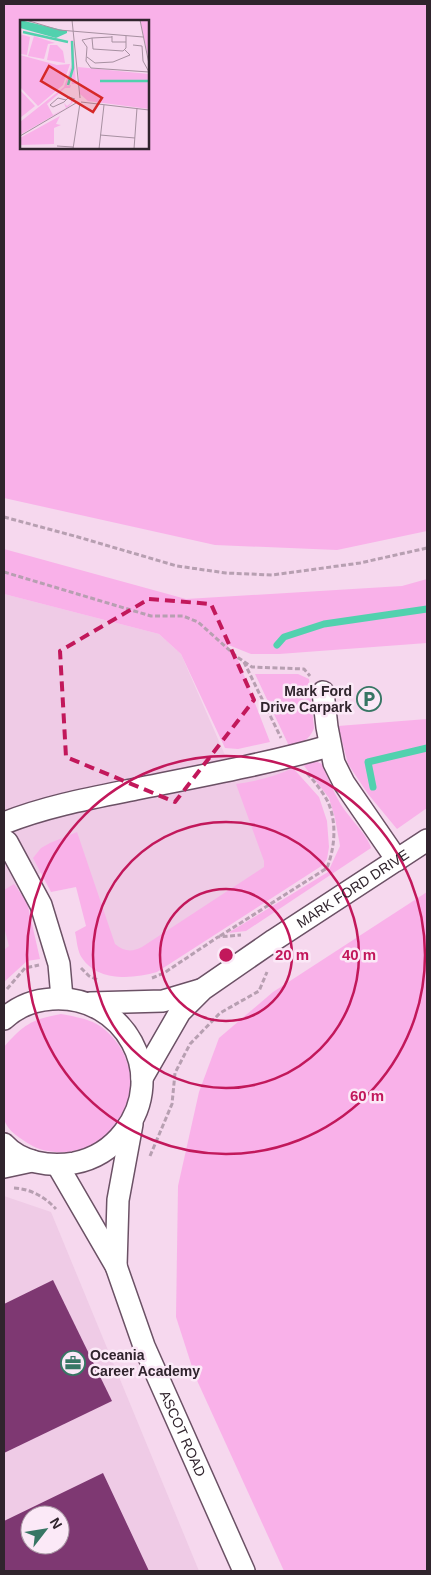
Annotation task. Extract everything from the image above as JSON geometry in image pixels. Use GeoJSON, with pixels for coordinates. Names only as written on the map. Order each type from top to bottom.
{"type":"FeatureCollection","features":[{"type":"Feature","properties":{"kind":"street"},"geometry":{"type":"LineString","coordinates":[[323,692],[334,763],[344,783],[397,860]]}},
{"type":"Feature","properties":{"kind":"street"},"geometry":{"type":"LineString","coordinates":[[4,823],[21,816],[76,801],[282,759],[330,746]]}},
{"type":"Feature","properties":{"kind":"street"},"geometry":{"type":"LineString","coordinates":[[4,840],[7,842],[41,905],[59,964],[62,998]]}},
{"type":"Feature","properties":{"kind":"street","name":"MARK FORD DRIVE"},"geometry":{"type":"LineString","coordinates":[[142,1078],[180,1012],[203,989],[427,840]]}},
{"type":"Feature","properties":{"kind":"street","name":"MARK FORD DRIVE"},"geometry":{"type":"LineString","coordinates":[[89,1003],[163,1001],[203,989]]}},
{"type":"Feature","properties":{"kind":"street"},"geometry":{"type":"LineString","coordinates":[[4,1019],[24,1005],[43,999],[62,998],[89,1003],[110,1015],[127,1033],[138,1054],[142,1078],[141,1100],[133,1121],[114,1145],[88,1160],[58,1166],[32,1161],[4,1144]]}},
{"type":"Feature","properties":{"kind":"street","name":"ASCOT ROAD"},"geometry":{"type":"LineString","coordinates":[[116,1266],[118,1200],[133,1121]]}},
{"type":"Feature","properties":{"kind":"street"},"geometry":{"type":"LineString","coordinates":[[4,1167],[32,1161]]}},
{"type":"Feature","properties":{"kind":"street","name":"ASCOT ROAD"},"geometry":{"type":"LineString","coordinates":[[58,1166],[116,1266],[144,1346],[244,1571]]}},
{"type":"Feature","properties":{"kind":"path"},"geometry":{"type":"LineString","coordinates":[[4,517],[176,566],[226,573],[272,574],[360,563],[427,548]]}},
{"type":"Feature","properties":{"kind":"path"},"geometry":{"type":"LineString","coordinates":[[4,572],[151,616],[183,616],[198,622],[237,657],[252,667],[304,669],[323,692]]}},
{"type":"Feature","properties":{"kind":"path"},"geometry":{"type":"LineString","coordinates":[[150,979],[164,973],[327,868],[333,853]]}},
{"type":"Feature","properties":{"kind":"path"},"geometry":{"type":"LineString","coordinates":[[218,937],[246,934]]}},
{"type":"Feature","properties":{"kind":"path"},"geometry":{"type":"LineString","coordinates":[[4,991],[25,968],[76,961],[88,976],[104,983]]}},
{"type":"Feature","properties":{"kind":"path"},"geometry":{"type":"LineString","coordinates":[[150,1157],[172,1104],[175,1073],[190,1044],[220,1013],[259,991]]}},
{"type":"Feature","properties":{"kind":"path"},"geometry":{"type":"LineString","coordinates":[[10,1189],[25,1190],[41,1196],[57,1210]]}},
{"type":"Feature","properties":{"kind":"highlighted area"},"geometry":{"type":"Polygon","coordinates":[[[149,599],[211,604],[254,700],[175,802],[66,757],[60,651],[149,599]]]}},
{"type":"Feature","properties":{"kind":"shaded area"},"geometry":{"type":"Polygon","coordinates":[[[4,4],[427,4],[427,531],[337,550],[215,545],[4,498],[4,4]]]}},
{"type":"Feature","properties":{"kind":"shaded area"},"geometry":{"type":"Polygon","coordinates":[[[4,549],[186,599],[402,586],[427,579],[427,643],[279,654],[251,654],[226,644],[237,657],[270,742],[238,749],[225,748],[181,654],[159,634],[4,594],[4,549]]]}},
{"type":"Feature","properties":{"kind":"shaded area"},"geometry":{"type":"Polygon","coordinates":[[[4,594],[159,634],[181,654],[228,762],[281,751],[314,823],[319,844],[148,958],[114,961],[71,851],[5,898],[24,948],[4,964],[4,594]]]}},
{"type":"Feature","properties":{"kind":"shaded area"},"geometry":{"type":"Polygon","coordinates":[[[255,674],[298,674],[309,679],[314,728],[305,741],[290,748],[255,674]]]}},
{"type":"Feature","properties":{"kind":"shaded area"},"geometry":{"type":"Polygon","coordinates":[[[427,719],[427,808],[397,829],[368,794],[348,764],[338,726],[427,719]]]}},
{"type":"Feature","properties":{"kind":"shaded area"},"geometry":{"type":"Polygon","coordinates":[[[313,760],[322,764],[340,803],[366,837],[371,848],[246,931],[228,933],[328,872],[340,846],[329,798],[301,762],[313,760]]]}},
{"type":"Feature","properties":{"kind":"shaded area"},"geometry":{"type":"Polygon","coordinates":[[[293,768],[319,797],[327,821],[329,847],[327,859],[323,865],[157,972],[117,977],[106,975],[89,966],[79,952],[75,932],[86,926],[76,887],[51,892],[33,858],[41,848],[77,832],[115,944],[125,950],[135,950],[264,867],[264,861],[236,784],[251,782],[293,768]]]}},
{"type":"Feature","properties":{"kind":"shaded area"},"geometry":{"type":"Polygon","coordinates":[[[14,884],[27,902],[40,959],[27,961],[4,982],[4,950],[9,946],[4,927],[4,890],[14,884]]]}},
{"type":"Feature","properties":{"kind":"shaded area"},"geometry":{"type":"Polygon","coordinates":[[[427,892],[427,1571],[284,1571],[195,1376],[176,1317],[178,1186],[199,1092],[219,1038],[273,992],[427,892]]]}},
{"type":"Feature","properties":{"kind":"shaded area"},"geometry":{"type":"Polygon","coordinates":[[[61,1014],[78,1017],[104,1029],[119,1046],[128,1065],[131,1084],[128,1103],[120,1121],[107,1136],[89,1146],[67,1152],[39,1149],[23,1140],[8,1127],[3,1112],[4,1047],[17,1033],[29,1024],[43,1018],[61,1014]]]}},
{"type":"Feature","properties":{"kind":"shaded area"},"geometry":{"type":"Polygon","coordinates":[[[4,1196],[51,1212],[199,1571],[4,1571],[4,1196]]]}},
{"type":"Feature","properties":{"kind":"building"},"geometry":{"type":"Polygon","coordinates":[[[53,1280],[112,1401],[4,1453],[4,1304],[53,1280]]]}},
{"type":"Feature","properties":{"kind":"building"},"geometry":{"type":"Polygon","coordinates":[[[103,1473],[149,1571],[4,1571],[4,1521],[20,1513],[20,1555],[70,1555],[70,1505],[37,1505],[103,1473]]]}},
{"type":"Feature","properties":{"kind":"waterway"},"geometry":{"type":"LineString","coordinates":[[277,645],[284,637],[324,624],[427,609]]}},
{"type":"Feature","properties":{"kind":"waterway"},"geometry":{"type":"LineString","coordinates":[[373,787],[368,762],[427,748]]}},
{"type":"Feature","properties":{"kind":"place","name":"Mark Ford Drive Carpark"},"geometry":{"type":"Point","coordinates":[369,699]}},
{"type":"Feature","properties":{"kind":"place","name":"Oceania Career Academy"},"geometry":{"type":"Point","coordinates":[73,1363]}}]}
